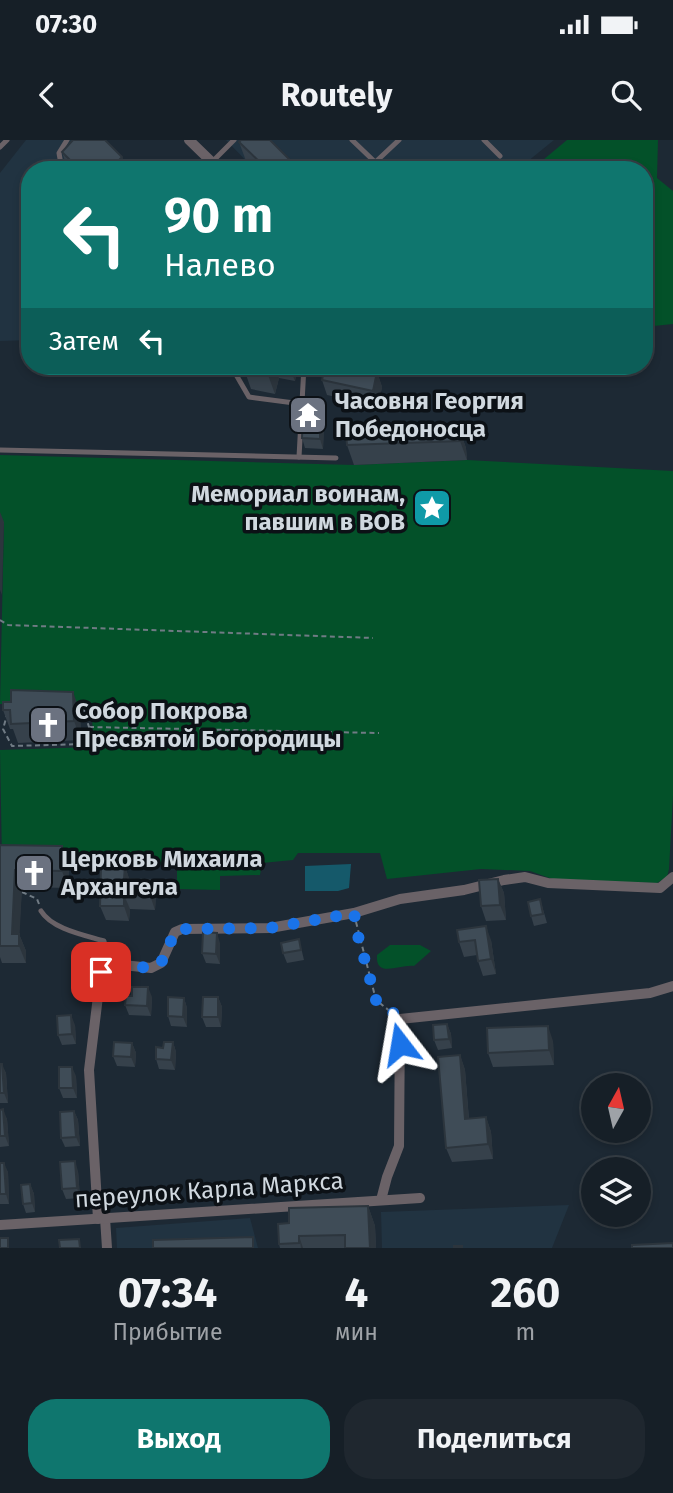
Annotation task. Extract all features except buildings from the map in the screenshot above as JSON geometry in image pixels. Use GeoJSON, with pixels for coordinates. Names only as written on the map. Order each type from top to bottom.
{"type":"FeatureCollection","features":[{"type":"Feature","properties":{"kind":"street"},"geometry":{"type":"LineString","coordinates":[[189,140],[211,161]]}},
{"type":"Feature","properties":{"kind":"street"},"geometry":{"type":"LineString","coordinates":[[107,1248],[89,1070],[101,972],[123,965],[151,968],[161,963],[175,932],[182,929],[270,928],[354,913],[400,899],[464,890],[525,877],[548,883],[660,888],[673,877]]}},
{"type":"Feature","properties":{"kind":"street"},"geometry":{"type":"LineString","coordinates":[[381,1200],[399,1146],[400,1018],[650,993],[673,985]]}},
{"type":"Feature","properties":{"kind":"street","name":"переулок Карла Маркса"},"geometry":{"type":"LineString","coordinates":[[0,1225],[420,1198]]}},
{"type":"Feature","properties":{"kind":"lane"},"geometry":{"type":"LineString","coordinates":[[0,147],[7,140]]}},
{"type":"Feature","properties":{"kind":"lane"},"geometry":{"type":"LineString","coordinates":[[60,161],[59,153],[66,140]]}},
{"type":"Feature","properties":{"kind":"lane"},"geometry":{"type":"LineString","coordinates":[[219,161],[234,140]]}},
{"type":"Feature","properties":{"kind":"lane"},"geometry":{"type":"LineString","coordinates":[[352,140],[374,161]]}},
{"type":"Feature","properties":{"kind":"lane"},"geometry":{"type":"LineString","coordinates":[[376,161],[399,140]]}},
{"type":"Feature","properties":{"kind":"lane"},"geometry":{"type":"LineString","coordinates":[[484,140],[500,156]]}},
{"type":"Feature","properties":{"kind":"lane"},"geometry":{"type":"LineString","coordinates":[[236,375],[248,397],[302,404]]}},
{"type":"Feature","properties":{"kind":"lane"},"geometry":{"type":"LineString","coordinates":[[299,457],[304,375]]}},
{"type":"Feature","properties":{"kind":"lane"},"geometry":{"type":"LineString","coordinates":[[0,450],[336,457]]}},
{"type":"Feature","properties":{"kind":"lane"},"geometry":{"type":"LineString","coordinates":[[41,911],[45,918],[63,927],[104,942],[107,953],[101,972]]}},
{"type":"Feature","properties":{"kind":"path"},"geometry":{"type":"LineString","coordinates":[[0,620],[8,625],[373,638]]}},
{"type":"Feature","properties":{"kind":"path"},"geometry":{"type":"LineString","coordinates":[[83,707],[89,727],[87,744],[12,746],[1,729],[9,708],[83,707]]}},
{"type":"Feature","properties":{"kind":"path"},"geometry":{"type":"LineString","coordinates":[[89,727],[379,733]]}},
{"type":"Feature","properties":{"kind":"path"},"geometry":{"type":"LineString","coordinates":[[23,892],[37,899],[41,911]]}},
{"type":"Feature","properties":{"kind":"path"},"geometry":{"type":"LineString","coordinates":[[354,913],[376,1000],[400,1018]]}},
{"type":"Feature","properties":{"kind":"shaded area"},"geometry":{"type":"Polygon","coordinates":[[[26,140],[99,140],[119,161],[21,161],[21,340],[0,341],[0,173],[26,140]]]}},
{"type":"Feature","properties":{"kind":"shaded area"},"geometry":{"type":"Polygon","coordinates":[[[226,140],[554,140],[528,161],[246,161],[226,140]]]}},
{"type":"Feature","properties":{"kind":"shaded area"},"geometry":{"type":"Polygon","coordinates":[[[569,1205],[552,1248],[382,1248],[381,1212],[569,1205]]]}},
{"type":"Feature","properties":{"kind":"shaded area"},"geometry":{"type":"Polygon","coordinates":[[[250,1218],[258,1248],[117,1248],[116,1228],[250,1218]]]}},
{"type":"Feature","properties":{"kind":"green space"},"geometry":{"type":"Polygon","coordinates":[[[567,140],[658,140],[657,178],[673,191],[673,324],[653,326],[653,161],[542,161],[567,140]]]}},
{"type":"Feature","properties":{"kind":"green space"},"geometry":{"type":"Polygon","coordinates":[[[0,455],[354,465],[467,460],[673,471],[673,796],[667,877],[657,883],[555,880],[530,871],[481,869],[387,879],[380,853],[298,853],[293,860],[262,863],[260,875],[220,876],[220,890],[177,889],[177,865],[2,861],[0,750],[94,747],[91,703],[0,704],[4,522],[0,521],[0,455]]]}},
{"type":"Feature","properties":{"kind":"green space"},"geometry":{"type":"Polygon","coordinates":[[[390,945],[420,945],[431,951],[414,966],[390,969],[380,967],[377,955],[390,945]]]}},
{"type":"Feature","properties":{"kind":"water"},"geometry":{"type":"Polygon","coordinates":[[[351,864],[349,888],[338,891],[305,891],[305,866],[351,864]]]}},
{"type":"Feature","properties":{"kind":"place","name":"Часовня Георгия Победоносца"},"geometry":{"type":"Point","coordinates":[308,415]}},
{"type":"Feature","properties":{"kind":"place","name":"Мемориал воинам, павшим в ВОВ"},"geometry":{"type":"Point","coordinates":[432,508]}},
{"type":"Feature","properties":{"kind":"place","name":"Собор Покрова Пресвятой Богородицы"},"geometry":{"type":"Point","coordinates":[48,725]}},
{"type":"Feature","properties":{"kind":"place","name":"Церковь Михаила Архангела"},"geometry":{"type":"Point","coordinates":[34,873]}},
{"type":"Feature","properties":{"kind":"route"},"geometry":{"type":"LineString","coordinates":[[101,972],[123,965],[151,968],[161,963],[175,932],[182,929],[270,928],[354,913],[376,1000],[400,1018],[400,1044]]}}]}
